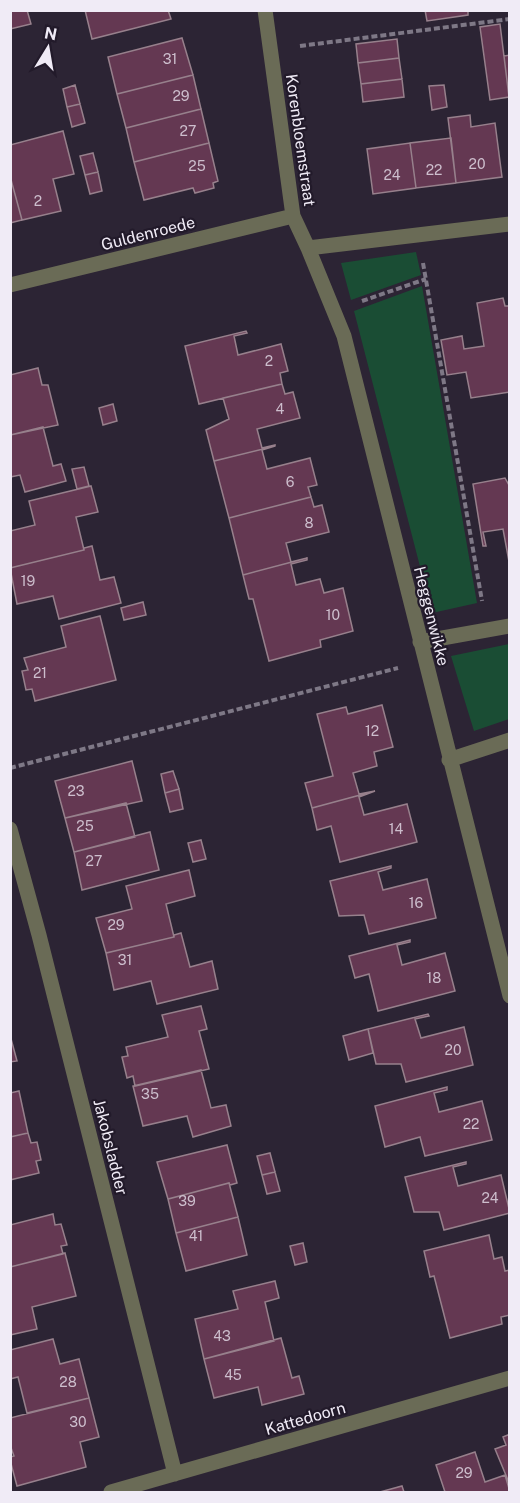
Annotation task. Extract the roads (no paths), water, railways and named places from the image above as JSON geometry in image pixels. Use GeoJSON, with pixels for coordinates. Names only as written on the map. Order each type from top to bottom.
{"type":"FeatureCollection","features":[{"type":"Feature","properties":{"kind":"street","name":"Korenbloemstraat"},"geometry":{"type":"LineString","coordinates":[[265,10],[293,216],[308,248]]}},
{"type":"Feature","properties":{"kind":"street","name":"Guldenroede"},"geometry":{"type":"LineString","coordinates":[[10,285],[293,216]]}},
{"type":"Feature","properties":{"kind":"street"},"geometry":{"type":"LineString","coordinates":[[308,248],[510,224]]}},
{"type":"Feature","properties":{"kind":"street","name":"Heggenwikke"},"geometry":{"type":"LineString","coordinates":[[308,248],[344,336],[510,996]]}},
{"type":"Feature","properties":{"kind":"street"},"geometry":{"type":"LineString","coordinates":[[420,642],[510,626]]}},
{"type":"Feature","properties":{"kind":"street"},"geometry":{"type":"LineString","coordinates":[[449,760],[510,740]]}},
{"type":"Feature","properties":{"kind":"street","name":"Jakobsladder"},"geometry":{"type":"LineString","coordinates":[[10,829],[39,934],[175,1474]]}},
{"type":"Feature","properties":{"kind":"street","name":"Kattedoorn"},"geometry":{"type":"LineString","coordinates":[[111,1492],[510,1378]]}}]}
